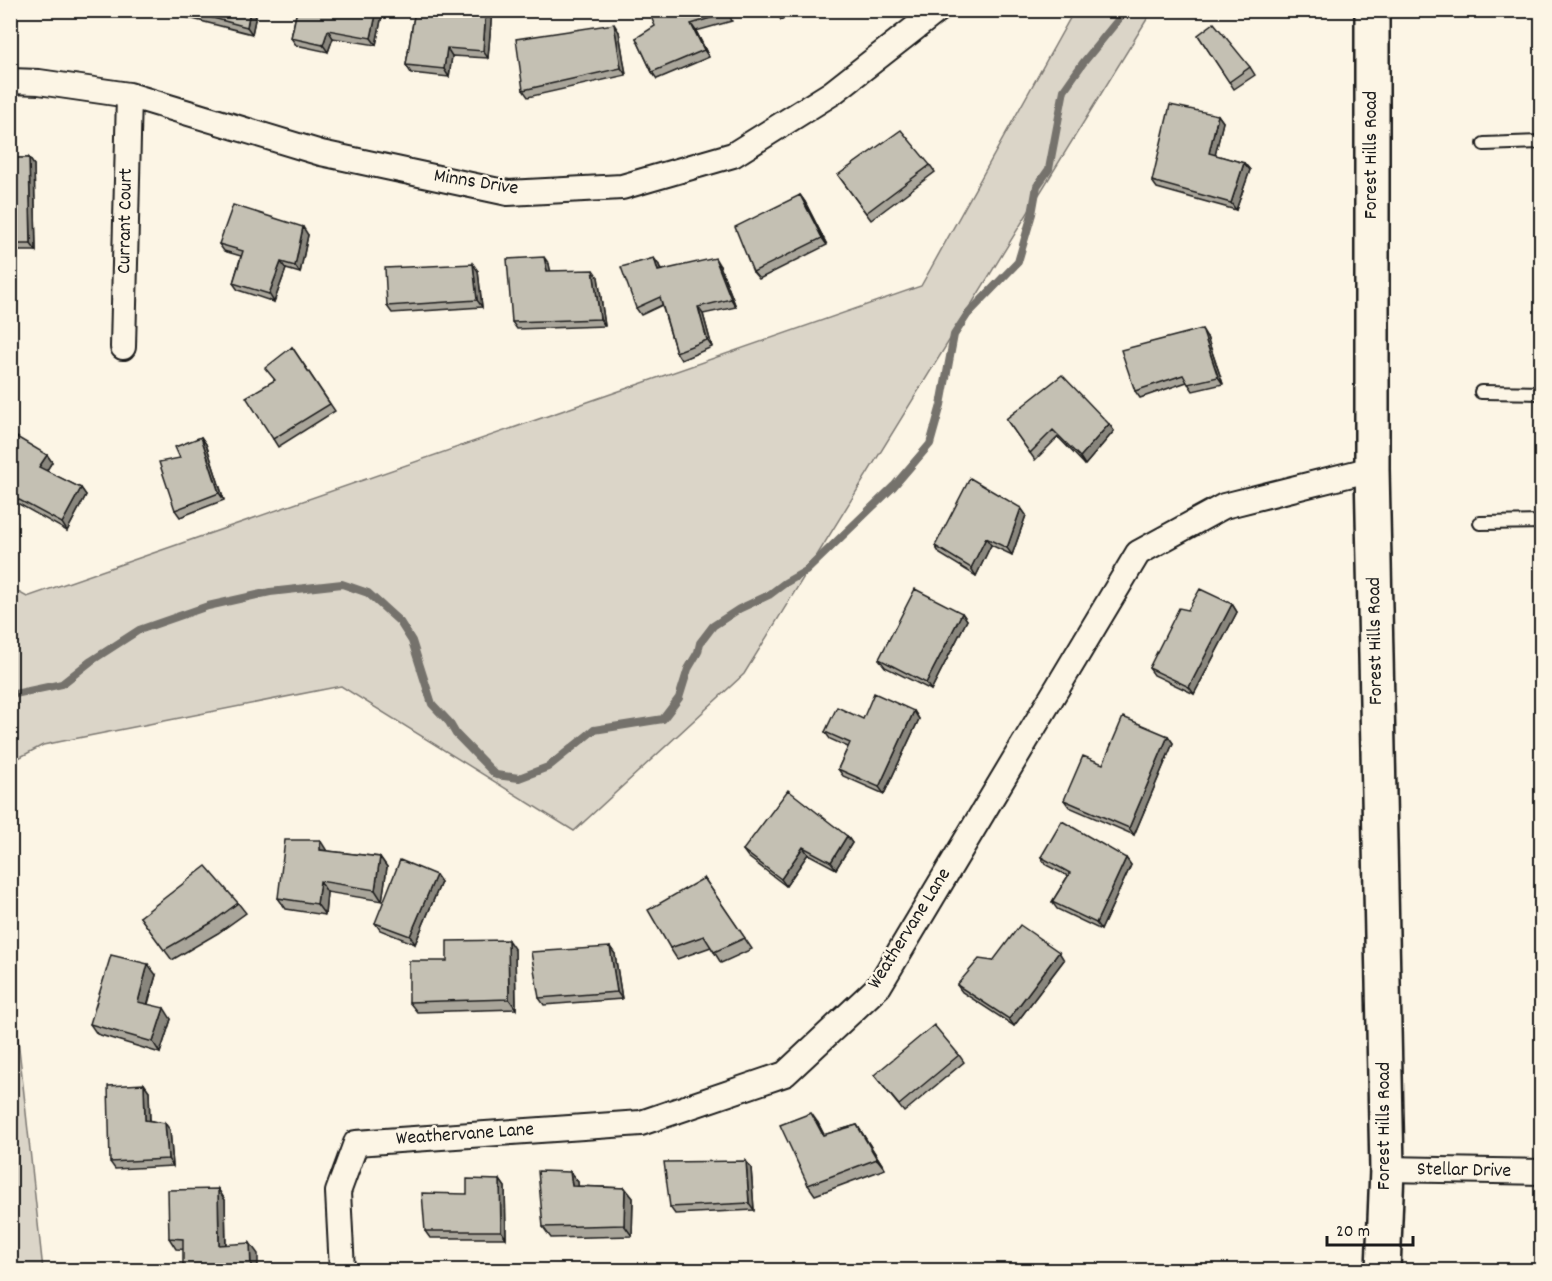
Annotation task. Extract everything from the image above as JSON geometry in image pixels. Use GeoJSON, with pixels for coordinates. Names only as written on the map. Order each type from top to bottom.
{"type":"FeatureCollection","features":[{"type":"Feature","properties":{"kind":"street","name":"Minns Drive"},"geometry":{"type":"LineString","coordinates":[[10,81],[39,82],[129,95],[321,153],[508,193],[622,186],[733,155],[832,93],[938,10]]}},
{"type":"Feature","properties":{"kind":"street","name":"Forest Hills Road"},"geometry":{"type":"LineString","coordinates":[[1372,10],[1372,469],[1387,1169],[1383,1270]]}},
{"type":"Feature","properties":{"kind":"street","name":"Currant Court"},"geometry":{"type":"LineString","coordinates":[[123,347],[129,95]]}},
{"type":"Feature","properties":{"kind":"street","name":"Weathervane Lane"},"geometry":{"type":"LineString","coordinates":[[342,1270],[338,1192],[356,1143],[641,1123],[785,1074],[879,986],[1138,553],[1224,506],[1372,469]]}},
{"type":"Feature","properties":{"kind":"street","name":"Stellar Drive"},"geometry":{"type":"LineString","coordinates":[[1387,1169],[1542,1172]]}},
{"type":"Feature","properties":{"kind":"lane"},"geometry":{"type":"LineString","coordinates":[[1484,144],[1542,142]]}},
{"type":"Feature","properties":{"kind":"lane"},"geometry":{"type":"LineString","coordinates":[[1481,392],[1542,393]]}},
{"type":"Feature","properties":{"kind":"lane"},"geometry":{"type":"LineString","coordinates":[[1480,523],[1542,522]]}},
{"type":"Feature","properties":{"kind":"shaded area"},"geometry":{"type":"Polygon","coordinates":[[[1074,11],[1152,11],[744,674],[574,831],[341,686],[43,745],[11,762],[11,588],[27,597],[921,286],[1074,11]]]}},
{"type":"Feature","properties":{"kind":"shaded area"},"geometry":{"type":"Polygon","coordinates":[[[11,974],[43,1270],[11,1270],[11,974]]]}},
{"type":"Feature","properties":{"kind":"building"},"geometry":{"type":"Polygon","coordinates":[[[183,10],[250,10],[247,27],[183,10]]]}},
{"type":"Feature","properties":{"kind":"building"},"geometry":{"type":"Polygon","coordinates":[[[297,10],[377,10],[371,38],[328,30],[323,45],[291,38],[297,10]]]}},
{"type":"Feature","properties":{"kind":"building"},"geometry":{"type":"Polygon","coordinates":[[[415,10],[486,10],[483,51],[447,48],[444,69],[406,65],[415,10]]]}},
{"type":"Feature","properties":{"kind":"building"},"geometry":{"type":"Polygon","coordinates":[[[648,10],[726,10],[727,13],[691,24],[704,50],[652,72],[636,38],[655,26],[648,10]]]}},
{"type":"Feature","properties":{"kind":"building"},"geometry":{"type":"Polygon","coordinates":[[[1214,23],[1250,67],[1229,82],[1198,35],[1214,23]]]}},
{"type":"Feature","properties":{"kind":"building"},"geometry":{"type":"Polygon","coordinates":[[[614,24],[621,68],[523,90],[516,39],[614,24]]]}},
{"type":"Feature","properties":{"kind":"building"},"geometry":{"type":"Polygon","coordinates":[[[1170,105],[1218,115],[1209,153],[1244,163],[1231,203],[1152,181],[1170,105]]]}},
{"type":"Feature","properties":{"kind":"building"},"geometry":{"type":"Polygon","coordinates":[[[901,130],[930,165],[866,213],[838,175],[901,130]]]}},
{"type":"Feature","properties":{"kind":"building"},"geometry":{"type":"Polygon","coordinates":[[[10,158],[29,158],[31,244],[10,244],[10,158]]]}},
{"type":"Feature","properties":{"kind":"building"},"geometry":{"type":"Polygon","coordinates":[[[800,195],[822,238],[753,272],[735,227],[800,195]]]}},
{"type":"Feature","properties":{"kind":"building"},"geometry":{"type":"Polygon","coordinates":[[[233,205],[303,227],[295,266],[281,262],[269,294],[233,283],[243,251],[219,244],[233,205]]]}},
{"type":"Feature","properties":{"kind":"building"},"geometry":{"type":"Polygon","coordinates":[[[544,257],[547,271],[593,270],[600,319],[512,322],[507,259],[544,257]]]}},
{"type":"Feature","properties":{"kind":"building"},"geometry":{"type":"Polygon","coordinates":[[[654,258],[658,271],[715,258],[731,299],[698,307],[707,340],[676,352],[660,297],[636,308],[621,267],[654,258]]]}},
{"type":"Feature","properties":{"kind":"building"},"geometry":{"type":"Polygon","coordinates":[[[473,264],[477,300],[387,306],[385,268],[473,264]]]}},
{"type":"Feature","properties":{"kind":"building"},"geometry":{"type":"Polygon","coordinates":[[[1202,329],[1218,377],[1188,384],[1183,375],[1135,391],[1121,350],[1202,329]]]}},
{"type":"Feature","properties":{"kind":"building"},"geometry":{"type":"Polygon","coordinates":[[[292,347],[330,404],[273,439],[246,397],[275,380],[265,368],[292,347]]]}},
{"type":"Feature","properties":{"kind":"building"},"geometry":{"type":"Polygon","coordinates":[[[1062,375],[1109,424],[1080,457],[1053,430],[1030,453],[1006,419],[1062,375]]]}},
{"type":"Feature","properties":{"kind":"building"},"geometry":{"type":"Polygon","coordinates":[[[15,436],[47,455],[39,467],[81,488],[62,523],[10,495],[10,443],[15,436]]]}},
{"type":"Feature","properties":{"kind":"building"},"geometry":{"type":"Polygon","coordinates":[[[201,437],[219,493],[175,510],[159,462],[180,458],[175,447],[201,437]]]}},
{"type":"Feature","properties":{"kind":"building"},"geometry":{"type":"Polygon","coordinates":[[[970,478],[1021,508],[1007,548],[986,538],[971,568],[935,546],[970,478]]]}},
{"type":"Feature","properties":{"kind":"building"},"geometry":{"type":"Polygon","coordinates":[[[915,589],[962,613],[926,683],[879,659],[915,589]]]}},
{"type":"Feature","properties":{"kind":"building"},"geometry":{"type":"Polygon","coordinates":[[[1200,589],[1232,604],[1189,687],[1149,668],[1179,608],[1188,610],[1200,589]]]}},
{"type":"Feature","properties":{"kind":"building"},"geometry":{"type":"Polygon","coordinates":[[[874,693],[914,711],[879,787],[838,769],[850,743],[825,732],[837,707],[863,719],[874,693]]]}},
{"type":"Feature","properties":{"kind":"building"},"geometry":{"type":"Polygon","coordinates":[[[1123,717],[1168,736],[1129,828],[1064,800],[1083,756],[1103,764],[1123,717]]]}},
{"type":"Feature","properties":{"kind":"building"},"geometry":{"type":"Polygon","coordinates":[[[788,790],[847,836],[831,862],[803,847],[781,879],[743,850],[788,790]]]}},
{"type":"Feature","properties":{"kind":"building"},"geometry":{"type":"Polygon","coordinates":[[[1062,821],[1126,858],[1096,923],[1052,902],[1070,873],[1041,857],[1062,821]]]}},
{"type":"Feature","properties":{"kind":"building"},"geometry":{"type":"Polygon","coordinates":[[[285,840],[320,840],[320,850],[380,857],[375,890],[320,881],[317,904],[278,898],[285,840]]]}},
{"type":"Feature","properties":{"kind":"building"},"geometry":{"type":"Polygon","coordinates":[[[400,860],[436,875],[410,936],[375,923],[400,860]]]}},
{"type":"Feature","properties":{"kind":"building"},"geometry":{"type":"Polygon","coordinates":[[[206,866],[238,903],[211,923],[164,950],[140,917],[206,866]]]}},
{"type":"Feature","properties":{"kind":"building"},"geometry":{"type":"Polygon","coordinates":[[[704,878],[745,938],[714,952],[704,936],[670,948],[648,910],[704,878]]]}},
{"type":"Feature","properties":{"kind":"building"},"geometry":{"type":"Polygon","coordinates":[[[1020,925],[1059,952],[1009,1019],[957,985],[979,959],[993,961],[1020,925]]]}},
{"type":"Feature","properties":{"kind":"building"},"geometry":{"type":"Polygon","coordinates":[[[508,940],[509,999],[409,1002],[409,961],[447,961],[447,941],[508,940]]]}},
{"type":"Feature","properties":{"kind":"building"},"geometry":{"type":"Polygon","coordinates":[[[610,947],[617,992],[539,998],[531,952],[610,947]]]}},
{"type":"Feature","properties":{"kind":"building"},"geometry":{"type":"Polygon","coordinates":[[[111,955],[148,964],[138,1002],[164,1008],[153,1042],[90,1024],[111,955]]]}},
{"type":"Feature","properties":{"kind":"building"},"geometry":{"type":"Polygon","coordinates":[[[934,1025],[959,1055],[899,1105],[874,1075],[934,1025]]]}},
{"type":"Feature","properties":{"kind":"building"},"geometry":{"type":"Polygon","coordinates":[[[144,1084],[145,1120],[165,1123],[168,1159],[110,1162],[108,1086],[144,1084]]]}},
{"type":"Feature","properties":{"kind":"building"},"geometry":{"type":"Polygon","coordinates":[[[811,1113],[823,1135],[857,1125],[877,1159],[808,1185],[780,1125],[811,1113]]]}},
{"type":"Feature","properties":{"kind":"building"},"geometry":{"type":"Polygon","coordinates":[[[746,1161],[749,1203],[670,1207],[664,1162],[746,1161]]]}},
{"type":"Feature","properties":{"kind":"building"},"geometry":{"type":"Polygon","coordinates":[[[538,1171],[570,1172],[572,1186],[625,1188],[624,1225],[543,1227],[538,1171]]]}},
{"type":"Feature","properties":{"kind":"building"},"geometry":{"type":"Polygon","coordinates":[[[467,1179],[500,1180],[501,1231],[425,1231],[422,1193],[467,1194],[467,1179]]]}},
{"type":"Feature","properties":{"kind":"building"},"geometry":{"type":"Polygon","coordinates":[[[218,1189],[219,1245],[250,1243],[251,1270],[183,1270],[183,1239],[169,1238],[168,1190],[218,1189]]]}},
{"type":"Feature","properties":{"kind":"waterway"},"geometry":{"type":"LineString","coordinates":[[10,695],[62,684],[91,661],[139,630],[208,606],[270,592],[342,584],[368,593],[400,622],[412,641],[432,704],[449,722],[456,734],[496,775],[519,778],[548,767],[594,730],[663,719],[679,698],[688,669],[698,652],[700,643],[713,626],[739,609],[769,595],[806,571],[894,486],[930,444],[941,405],[954,335],[967,315],[1018,262],[1032,214],[1037,186],[1049,169],[1064,90],[1118,20],[1121,10]]}}]}
